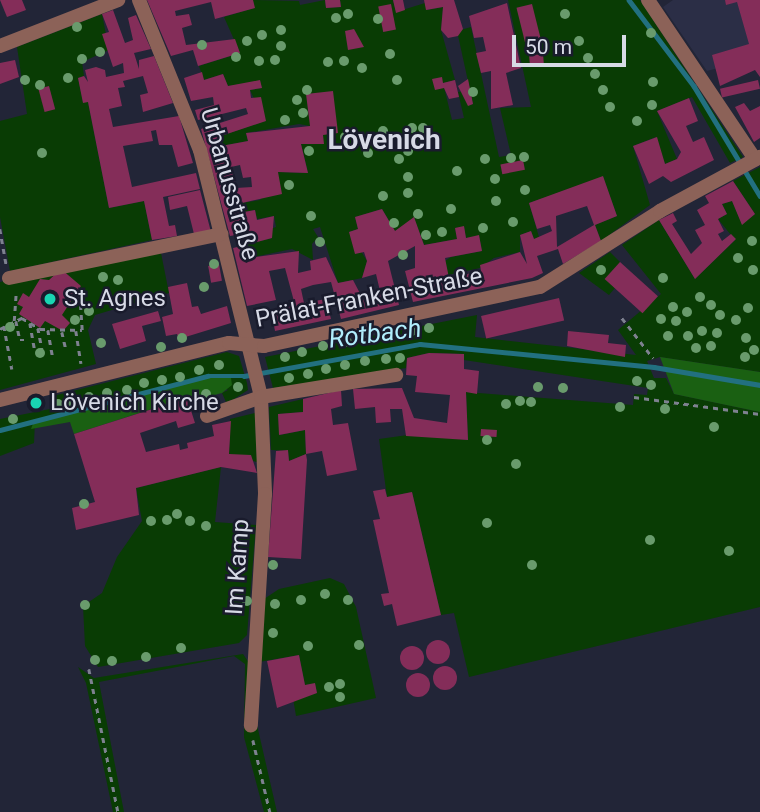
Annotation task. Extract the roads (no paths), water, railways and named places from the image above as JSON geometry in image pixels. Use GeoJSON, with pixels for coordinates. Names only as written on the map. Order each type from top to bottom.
{"type":"FeatureCollection","features":[{"type":"Feature","properties":{"kind":"street"},"geometry":{"type":"LineString","coordinates":[[0,46],[118,0]]}},
{"type":"Feature","properties":{"kind":"street","name":"Urbanusstraße"},"geometry":{"type":"LineString","coordinates":[[139,0],[194,131],[248,344]]}},
{"type":"Feature","properties":{"kind":"street"},"geometry":{"type":"LineString","coordinates":[[648,0],[750,162]]}},
{"type":"Feature","properties":{"kind":"street","name":"Prälat-Franken-Straße"},"geometry":{"type":"LineString","coordinates":[[0,400],[229,343],[264,346],[540,287],[750,162]]}},
{"type":"Feature","properties":{"kind":"street"},"geometry":{"type":"LineString","coordinates":[[14,281],[221,234]]}},
{"type":"Feature","properties":{"kind":"street","name":"Prälat-Franken-Straße"},"geometry":{"type":"LineString","coordinates":[[248,344],[261,403]]}},
{"type":"Feature","properties":{"kind":"street"},"geometry":{"type":"LineString","coordinates":[[207,416],[397,375]]}},
{"type":"Feature","properties":{"kind":"street","name":"Im Kamp"},"geometry":{"type":"LineString","coordinates":[[251,726],[265,494],[261,403]]}},
{"type":"Feature","properties":{"kind":"waterway"},"geometry":{"type":"LineString","coordinates":[[629,0],[694,86],[760,196]]}},
{"type":"Feature","properties":{"kind":"waterway","name":"Rotbach"},"geometry":{"type":"LineString","coordinates":[[0,430],[208,376],[244,376],[420,344],[654,367],[760,385]]}},
{"type":"Feature","properties":{"kind":"place","name":"St. Agnes"},"geometry":{"type":"Point","coordinates":[50,299]}},
{"type":"Feature","properties":{"kind":"place","name":"Lövenich Kirche"},"geometry":{"type":"Point","coordinates":[36,403]}},
{"type":"Feature","properties":{"kind":"district","name":"Lövenich"},"geometry":{"type":"Point","coordinates":[384,140]}}]}
